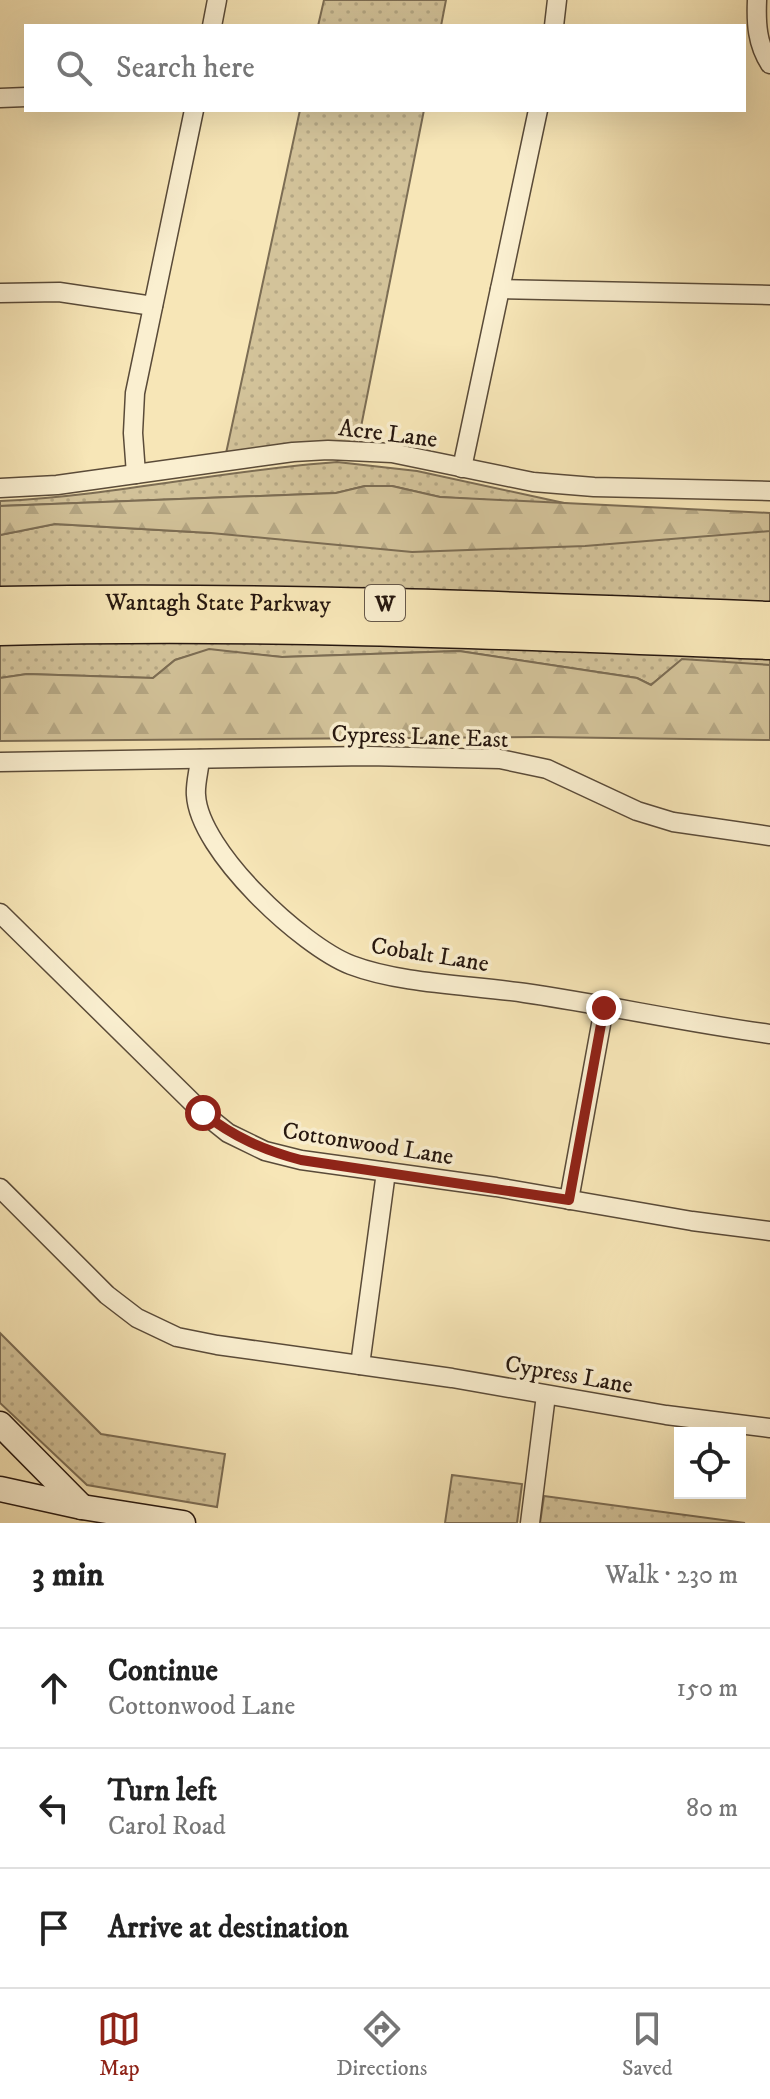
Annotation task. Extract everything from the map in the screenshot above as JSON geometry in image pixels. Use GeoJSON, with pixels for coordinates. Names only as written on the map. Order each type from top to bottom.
{"type":"FeatureCollection","features":[{"type":"Feature","properties":{"kind":"highway","name":"Wantagh State Parkway"},"geometry":{"type":"LineString","coordinates":[[0,603],[132,600],[238,604],[383,603],[770,618]]}},
{"type":"Feature","properties":{"kind":"highway","name":"Wantagh State Parkway"},"geometry":{"type":"LineString","coordinates":[[0,629],[356,629],[770,643]]}},
{"type":"Feature","properties":{"kind":"main road"},"geometry":{"type":"LineString","coordinates":[[0,1424],[82,1507]]}},
{"type":"Feature","properties":{"kind":"main road"},"geometry":{"type":"LineString","coordinates":[[0,1489],[142,1520],[183,1523]]}},
{"type":"Feature","properties":{"kind":"street"},"geometry":{"type":"LineString","coordinates":[[212,24],[217,0]]}},
{"type":"Feature","properties":{"kind":"street"},"geometry":{"type":"LineString","coordinates":[[554,24],[557,0]]}},
{"type":"Feature","properties":{"kind":"street"},"geometry":{"type":"LineString","coordinates":[[757,0],[756,25],[770,64]]}},
{"type":"Feature","properties":{"kind":"street"},"geometry":{"type":"LineString","coordinates":[[0,98],[24,97]]}},
{"type":"Feature","properties":{"kind":"street"},"geometry":{"type":"LineString","coordinates":[[136,474],[133,433],[135,393],[194,112]]}},
{"type":"Feature","properties":{"kind":"street"},"geometry":{"type":"LineString","coordinates":[[462,468],[538,112]]}},
{"type":"Feature","properties":{"kind":"street"},"geometry":{"type":"LineString","coordinates":[[500,289],[770,295]]}},
{"type":"Feature","properties":{"kind":"street"},"geometry":{"type":"LineString","coordinates":[[0,293],[59,292],[153,306]]}},
{"type":"Feature","properties":{"kind":"street","name":"Acre Lane"},"geometry":{"type":"LineString","coordinates":[[0,488],[57,485],[328,450],[392,453],[533,482],[594,487],[770,491]]}},
{"type":"Feature","properties":{"kind":"street","name":"Cypress Lane East"},"geometry":{"type":"LineString","coordinates":[[200,759],[368,756],[500,759],[547,769],[637,811],[673,822],[770,836]]}},
{"type":"Feature","properties":{"kind":"street"},"geometry":{"type":"LineString","coordinates":[[0,762],[200,759]]}},
{"type":"Feature","properties":{"kind":"street","name":"Cobalt Lane"},"geometry":{"type":"LineString","coordinates":[[200,759],[196,796],[214,843],[269,905],[327,953],[352,965],[393,975],[770,1034]]}},
{"type":"Feature","properties":{"kind":"street","name":"Cottonwood Lane"},"geometry":{"type":"LineString","coordinates":[[0,913],[192,1102],[228,1133],[265,1151],[301,1160],[770,1231]]}},
{"type":"Feature","properties":{"kind":"street"},"geometry":{"type":"LineString","coordinates":[[569,1200],[604,1008]]}},
{"type":"Feature","properties":{"kind":"street"},"geometry":{"type":"LineString","coordinates":[[360,1365],[386,1172]]}},
{"type":"Feature","properties":{"kind":"street","name":"Cypress Lane"},"geometry":{"type":"LineString","coordinates":[[0,1188],[107,1295],[137,1318],[177,1337],[770,1428]]}},
{"type":"Feature","properties":{"kind":"street"},"geometry":{"type":"LineString","coordinates":[[530,1523],[546,1395]]}},
{"type":"Feature","properties":{"kind":"green space"},"geometry":{"type":"Polygon","coordinates":[[[324,0],[446,0],[441,24],[318,24],[324,0]]]}},
{"type":"Feature","properties":{"kind":"green space"},"geometry":{"type":"Polygon","coordinates":[[[300,112],[424,112],[357,447],[225,458],[300,112]]]}},
{"type":"Feature","properties":{"kind":"green space"},"geometry":{"type":"Polygon","coordinates":[[[337,462],[417,471],[578,506],[440,497],[392,486],[365,486],[336,493],[0,506],[0,501],[84,494],[337,462]]]}},
{"type":"Feature","properties":{"kind":"green space"},"geometry":{"type":"Polygon","coordinates":[[[365,486],[392,486],[440,497],[770,513],[770,531],[585,546],[412,552],[211,533],[55,524],[0,535],[0,506],[336,493],[365,486]]]}},
{"type":"Feature","properties":{"kind":"green space"},"geometry":{"type":"Polygon","coordinates":[[[55,524],[211,533],[770,531],[770,607],[0,593],[0,535],[55,524]]]}},
{"type":"Feature","properties":{"kind":"green space"},"geometry":{"type":"Polygon","coordinates":[[[167,639],[411,642],[770,657],[770,665],[679,662],[651,685],[637,678],[459,651],[282,657],[209,650],[175,660],[153,678],[27,674],[0,678],[0,644],[167,639]]]}},
{"type":"Feature","properties":{"kind":"green space"},"geometry":{"type":"Polygon","coordinates":[[[209,649],[282,657],[459,651],[637,678],[651,685],[682,659],[770,665],[770,740],[538,737],[0,741],[0,678],[27,674],[153,678],[175,660],[209,649]]]}},
{"type":"Feature","properties":{"kind":"green space"},"geometry":{"type":"Polygon","coordinates":[[[0,1333],[101,1434],[225,1454],[217,1507],[87,1485],[0,1403],[0,1333]]]}},
{"type":"Feature","properties":{"kind":"green space"},"geometry":{"type":"Polygon","coordinates":[[[452,1475],[522,1484],[517,1523],[445,1523],[452,1475]]]}},
{"type":"Feature","properties":{"kind":"green space"},"geometry":{"type":"Polygon","coordinates":[[[544,1496],[745,1523],[540,1523],[544,1496]]]}},
{"type":"Feature","properties":{"kind":"route"},"geometry":{"type":"LineString","coordinates":[[203,1113],[228,1133],[265,1151],[301,1160],[569,1200],[604,1008]]}}]}
